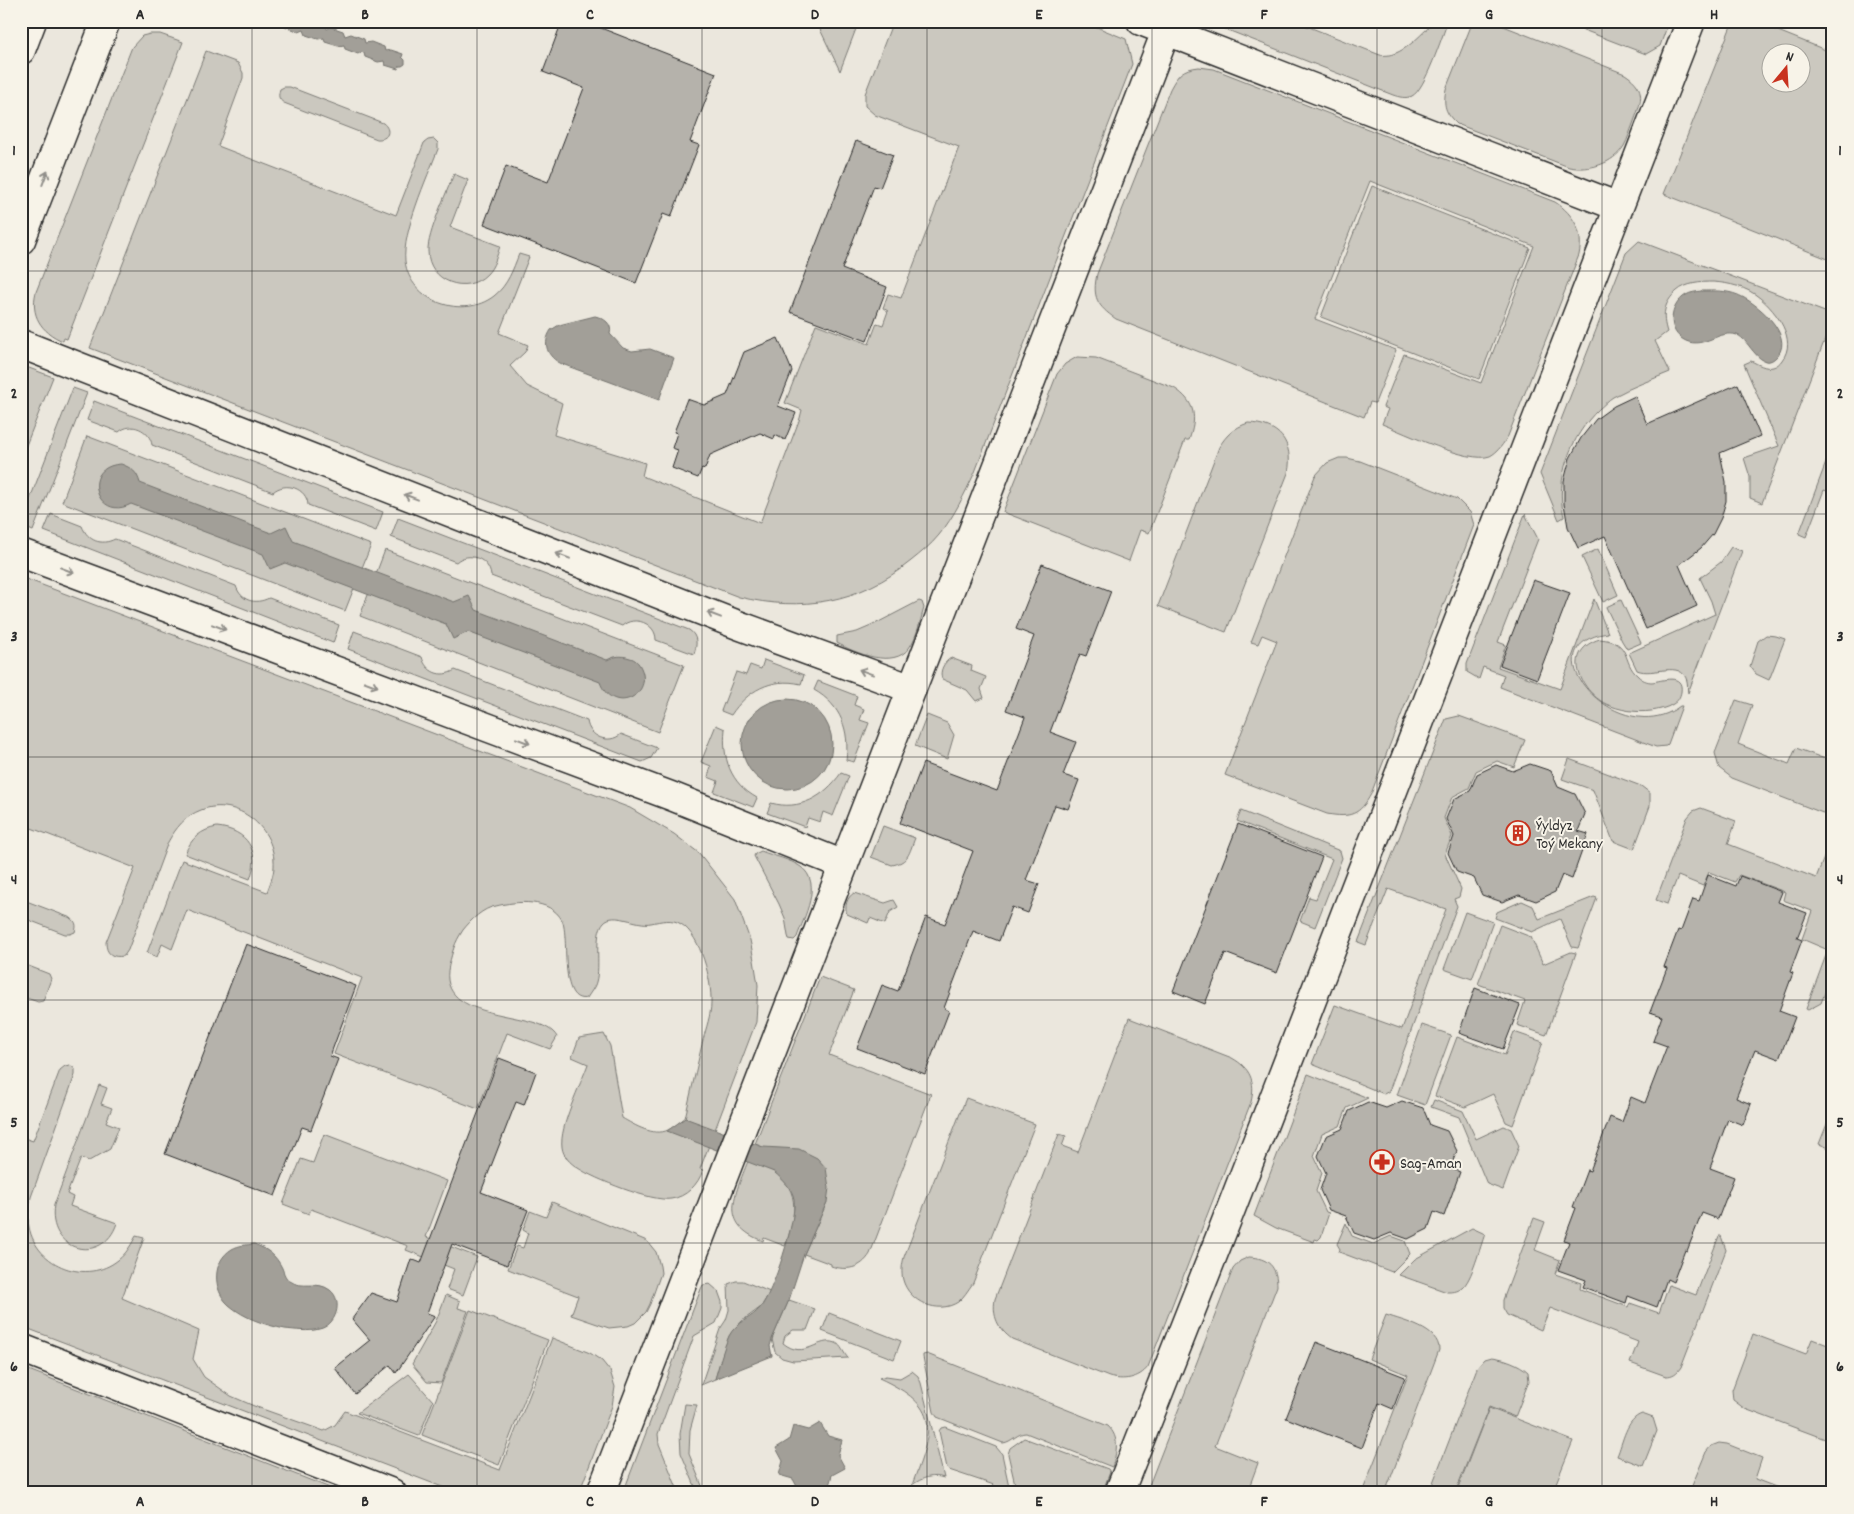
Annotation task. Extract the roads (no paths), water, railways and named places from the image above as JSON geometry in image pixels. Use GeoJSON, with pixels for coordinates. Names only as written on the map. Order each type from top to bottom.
{"type":"FeatureCollection","features":[{"type":"Feature","properties":{"kind":"street"},"geometry":{"type":"LineString","coordinates":[[21,50],[32,21]]}},
{"type":"Feature","properties":{"kind":"street"},"geometry":{"type":"LineString","coordinates":[[21,240],[106,21]]}},
{"type":"Feature","properties":{"kind":"street"},"geometry":{"type":"LineString","coordinates":[[1119,1493],[1224,1227],[1691,21]]}},
{"type":"Feature","properties":{"kind":"street"},"geometry":{"type":"LineString","coordinates":[[601,1493],[912,689],[1159,25],[1619,207]]}},
{"type":"Feature","properties":{"kind":"street"},"geometry":{"type":"LineString","coordinates":[[21,344],[729,621],[912,689]]}},
{"type":"Feature","properties":{"kind":"street"},"geometry":{"type":"LineString","coordinates":[[21,552],[671,796],[844,864]]}},
{"type":"Feature","properties":{"kind":"street"},"geometry":{"type":"LineString","coordinates":[[21,1348],[392,1493]]}},
{"type":"Feature","properties":{"kind":"place","name":"Ýyldyz Toý Mekany"},"geometry":{"type":"Point","coordinates":[1518,833]}},
{"type":"Feature","properties":{"kind":"place","name":"Sag-Aman"},"geometry":{"type":"Point","coordinates":[1382,1162]}}]}
